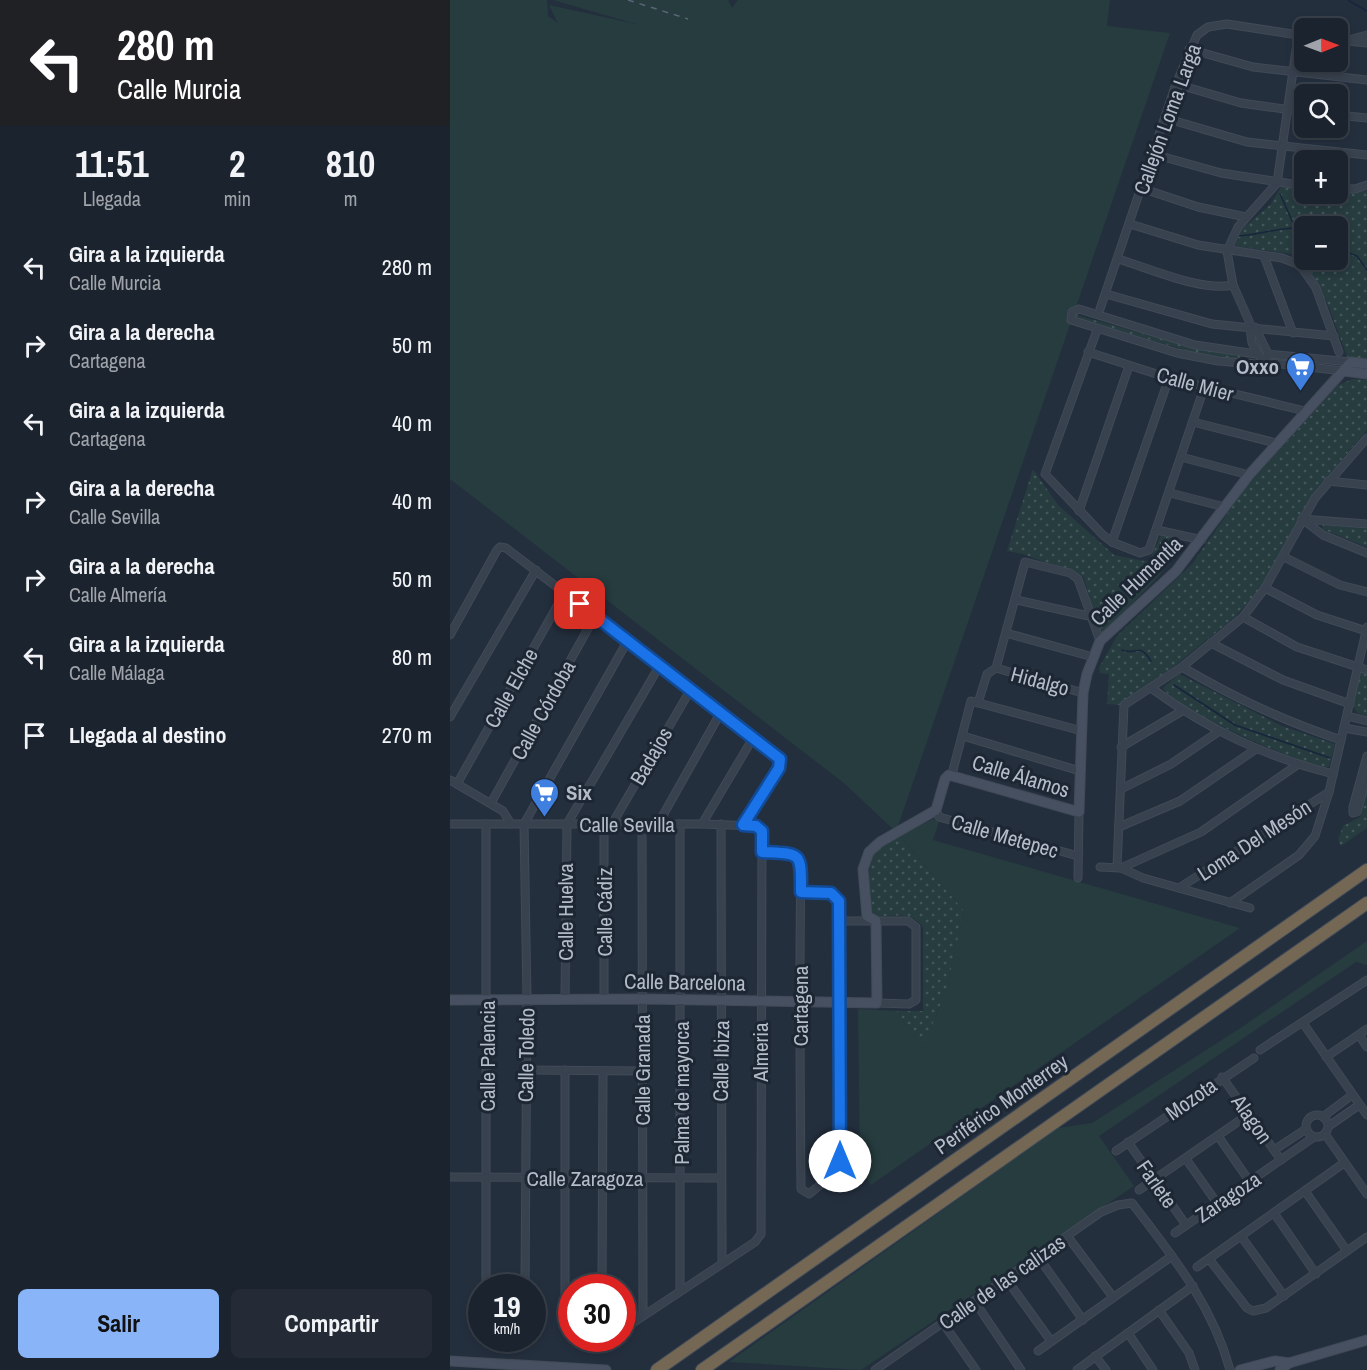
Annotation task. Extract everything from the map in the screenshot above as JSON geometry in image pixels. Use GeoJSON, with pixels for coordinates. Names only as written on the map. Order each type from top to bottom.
{"type":"FeatureCollection","features":[{"type":"Feature","properties":{"kind":"highway","name":"Periférico Monterrey"},"geometry":{"type":"LineString","coordinates":[[657,1370],[1367,870]]}},
{"type":"Feature","properties":{"kind":"highway"},"geometry":{"type":"LineString","coordinates":[[702,1370],[1367,903]]}},
{"type":"Feature","properties":{"kind":"street","name":"Callejón Loma Larga"},"geometry":{"type":"LineString","coordinates":[[1100,309],[1176,84],[1189,49],[1202,30],[1216,25],[1239,25],[1294,35]]}},
{"type":"Feature","properties":{"kind":"street"},"geometry":{"type":"LineString","coordinates":[[1348,40],[1367,35]]}},
{"type":"Feature","properties":{"kind":"street"},"geometry":{"type":"LineString","coordinates":[[1348,41],[1367,43]]}},
{"type":"Feature","properties":{"kind":"street"},"geometry":{"type":"LineString","coordinates":[[1189,49],[1253,67],[1367,81]]}},
{"type":"Feature","properties":{"kind":"street"},"geometry":{"type":"LineString","coordinates":[[1263,362],[1256,354],[1249,325],[1233,285],[1227,250],[1234,233],[1277,183],[1294,68]]}},
{"type":"Feature","properties":{"kind":"street"},"geometry":{"type":"LineString","coordinates":[[1176,84],[1241,103],[1294,111]]}},
{"type":"Feature","properties":{"kind":"street"},"geometry":{"type":"LineString","coordinates":[[1348,116],[1367,118]]}},
{"type":"Feature","properties":{"kind":"street"},"geometry":{"type":"LineString","coordinates":[[1165,118],[1230,138],[1367,156]]}},
{"type":"Feature","properties":{"kind":"street"},"geometry":{"type":"LineString","coordinates":[[1153,154],[1221,173],[1294,185]]}},
{"type":"Feature","properties":{"kind":"street"},"geometry":{"type":"LineString","coordinates":[[1348,189],[1355,189],[1367,184]]}},
{"type":"Feature","properties":{"kind":"street"},"geometry":{"type":"LineString","coordinates":[[1142,188],[1198,207],[1246,217]]}},
{"type":"Feature","properties":{"kind":"street"},"geometry":{"type":"LineString","coordinates":[[1130,224],[1181,240],[1288,260],[1305,269],[1316,288],[1339,352]]}},
{"type":"Feature","properties":{"kind":"street"},"geometry":{"type":"LineString","coordinates":[[1264,256],[1293,333]]}},
{"type":"Feature","properties":{"kind":"street"},"geometry":{"type":"LineString","coordinates":[[1118,259],[1198,283],[1219,287],[1233,285]]}},
{"type":"Feature","properties":{"kind":"street"},"geometry":{"type":"LineString","coordinates":[[1106,294],[1184,318],[1249,325],[1258,330],[1334,336]]}},
{"type":"Feature","properties":{"kind":"street"},"geometry":{"type":"LineString","coordinates":[[1256,354],[1195,345],[1082,310],[1075,309],[1072,312],[1071,320],[1074,322],[1198,358],[1241,364],[1263,362],[1367,374]]}},
{"type":"Feature","properties":{"kind":"street"},"geometry":{"type":"LineString","coordinates":[[1097,330],[1045,474],[1112,542],[1140,553],[1149,550],[1204,388]]}},
{"type":"Feature","properties":{"kind":"street"},"geometry":{"type":"LineString","coordinates":[[1258,330],[1268,354]]}},
{"type":"Feature","properties":{"kind":"street","name":"Calle Mier"},"geometry":{"type":"LineString","coordinates":[[1088,352],[1204,388],[1305,411]]}},
{"type":"Feature","properties":{"kind":"street"},"geometry":{"type":"LineString","coordinates":[[1263,362],[1268,354]]}},
{"type":"Feature","properties":{"kind":"street"},"geometry":{"type":"LineString","coordinates":[[1268,354],[1367,364]]}},
{"type":"Feature","properties":{"kind":"street","name":"Calle Humantla"},"geometry":{"type":"LineString","coordinates":[[1078,878],[1083,693],[1100,641],[1161,586],[1202,540],[1224,507],[1276,443],[1351,362]]}},
{"type":"Feature","properties":{"kind":"street"},"geometry":{"type":"LineString","coordinates":[[1079,511],[1129,366]]}},
{"type":"Feature","properties":{"kind":"street"},"geometry":{"type":"LineString","coordinates":[[1112,542],[1169,378]]}},
{"type":"Feature","properties":{"kind":"street"},"geometry":{"type":"LineString","coordinates":[[1193,422],[1276,443]]}},
{"type":"Feature","properties":{"kind":"street"},"geometry":{"type":"LineString","coordinates":[[1119,868],[1123,708],[1182,667],[1243,617],[1265,588],[1284,557],[1302,519],[1328,481],[1366,442]]}},
{"type":"Feature","properties":{"kind":"street"},"geometry":{"type":"LineString","coordinates":[[1181,457],[1249,475]]}},
{"type":"Feature","properties":{"kind":"street"},"geometry":{"type":"LineString","coordinates":[[1328,481],[1367,485]]}},
{"type":"Feature","properties":{"kind":"street"},"geometry":{"type":"LineString","coordinates":[[1170,493],[1224,507]]}},
{"type":"Feature","properties":{"kind":"street"},"geometry":{"type":"LineString","coordinates":[[1302,519],[1367,524]]}},
{"type":"Feature","properties":{"kind":"street"},"geometry":{"type":"LineString","coordinates":[[1302,519],[1323,535],[1367,553]]}},
{"type":"Feature","properties":{"kind":"street"},"geometry":{"type":"LineString","coordinates":[[1157,530],[1202,540]]}},
{"type":"Feature","properties":{"kind":"street"},"geometry":{"type":"LineString","coordinates":[[450,635],[500,547],[506,548],[780,759],[779,768],[743,825]]}},
{"type":"Feature","properties":{"kind":"street"},"geometry":{"type":"LineString","coordinates":[[1284,557],[1340,585],[1367,592]]}},
{"type":"Feature","properties":{"kind":"street"},"geometry":{"type":"LineString","coordinates":[[978,703],[987,675],[996,668],[1025,562],[1074,575],[1080,583],[1089,616],[1100,641]]}},
{"type":"Feature","properties":{"kind":"street"},"geometry":{"type":"LineString","coordinates":[[450,717],[536,570]]}},
{"type":"Feature","properties":{"kind":"street"},"geometry":{"type":"LineString","coordinates":[[1230,903],[1307,848],[1315,836],[1329,792],[1366,629],[1317,615],[1265,588]]}},
{"type":"Feature","properties":{"kind":"street","name":"Calle Elche"},"geometry":{"type":"LineString","coordinates":[[454,782],[565,592]]}},
{"type":"Feature","properties":{"kind":"street"},"geometry":{"type":"LineString","coordinates":[[1016,600],[1089,616]]}},
{"type":"Feature","properties":{"kind":"street","name":"Calle Córdoba"},"geometry":{"type":"LineString","coordinates":[[491,803],[596,616]]}},
{"type":"Feature","properties":{"kind":"street"},"geometry":{"type":"LineString","coordinates":[[1243,617],[1297,647],[1367,670]]}},
{"type":"Feature","properties":{"kind":"street"},"geometry":{"type":"LineString","coordinates":[[1006,633],[1093,657]]}},
{"type":"Feature","properties":{"kind":"street"},"geometry":{"type":"LineString","coordinates":[[524,824],[628,640]]}},
{"type":"Feature","properties":{"kind":"street"},"geometry":{"type":"LineString","coordinates":[[1211,643],[1283,680],[1350,704]]}},
{"type":"Feature","properties":{"kind":"street"},"geometry":{"type":"LineString","coordinates":[[567,824],[660,665]]}},
{"type":"Feature","properties":{"kind":"street"},"geometry":{"type":"LineString","coordinates":[[1182,667],[1253,707],[1341,740]]}},
{"type":"Feature","properties":{"kind":"street","name":"Hidalgo"},"geometry":{"type":"LineString","coordinates":[[996,668],[1083,693]]}},
{"type":"Feature","properties":{"kind":"street"},"geometry":{"type":"LineString","coordinates":[[1151,688],[1182,711],[1218,732],[1297,765],[1333,774]]}},
{"type":"Feature","properties":{"kind":"street","name":"Badajos"},"geometry":{"type":"LineString","coordinates":[[612,824],[691,689]]}},
{"type":"Feature","properties":{"kind":"street"},"geometry":{"type":"LineString","coordinates":[[876,921],[867,916],[865,907],[863,869],[866,857],[880,842],[936,810],[945,779],[952,774],[971,701],[1082,731]]}},
{"type":"Feature","properties":{"kind":"street"},"geometry":{"type":"LineString","coordinates":[[1121,747],[1182,711]]}},
{"type":"Feature","properties":{"kind":"street"},"geometry":{"type":"LineString","coordinates":[[658,824],[721,712]]}},
{"type":"Feature","properties":{"kind":"street"},"geometry":{"type":"LineString","coordinates":[[1347,716],[1367,721]]}},
{"type":"Feature","properties":{"kind":"street"},"geometry":{"type":"LineString","coordinates":[[1344,728],[1367,732]]}},
{"type":"Feature","properties":{"kind":"street"},"geometry":{"type":"LineString","coordinates":[[1121,789],[1163,769],[1218,732]]}},
{"type":"Feature","properties":{"kind":"street"},"geometry":{"type":"LineString","coordinates":[[963,736],[1080,771]]}},
{"type":"Feature","properties":{"kind":"street"},"geometry":{"type":"LineString","coordinates":[[702,824],[753,738]]}},
{"type":"Feature","properties":{"kind":"street"},"geometry":{"type":"LineString","coordinates":[[1119,827],[1180,801],[1256,749]]}},
{"type":"Feature","properties":{"kind":"street"},"geometry":{"type":"LineString","coordinates":[[1367,756],[1353,813],[1357,812],[1367,775]]}},
{"type":"Feature","properties":{"kind":"street"},"geometry":{"type":"LineString","coordinates":[[1119,868],[1201,832],[1297,765]]}},
{"type":"Feature","properties":{"kind":"street","name":"Calle Álamos"},"geometry":{"type":"LineString","coordinates":[[952,774],[1079,813]]}},
{"type":"Feature","properties":{"kind":"street"},"geometry":{"type":"LineString","coordinates":[[454,782],[508,815],[511,824]]}},
{"type":"Feature","properties":{"kind":"street","name":"Loma Del Mesón"},"geometry":{"type":"LineString","coordinates":[[1179,888],[1329,792]]}},
{"type":"Feature","properties":{"kind":"street","name":"Calle Metepec"},"geometry":{"type":"LineString","coordinates":[[936,810],[939,817],[1078,856]]}},
{"type":"Feature","properties":{"kind":"street","name":"Calle Sevilla"},"geometry":{"type":"LineString","coordinates":[[450,824],[743,825],[759,827],[762,834]]}},
{"type":"Feature","properties":{"kind":"street","name":"Calle Palencia"},"geometry":{"type":"LineString","coordinates":[[486,824],[486,1274]]}},
{"type":"Feature","properties":{"kind":"street","name":"Calle Toledo"},"geometry":{"type":"LineString","coordinates":[[524,824],[527,999],[525,1274]]}},
{"type":"Feature","properties":{"kind":"street","name":"Calle Huelva"},"geometry":{"type":"LineString","coordinates":[[566,999],[567,824]]}},
{"type":"Feature","properties":{"kind":"street","name":"Calle Cádiz"},"geometry":{"type":"LineString","coordinates":[[604,824],[604,999]]}},
{"type":"Feature","properties":{"kind":"street","name":"Calle Granada"},"geometry":{"type":"LineString","coordinates":[[642,824],[643,1316]]}},
{"type":"Feature","properties":{"kind":"street","name":"Palma de mayorca"},"geometry":{"type":"LineString","coordinates":[[680,824],[680,1291]]}},
{"type":"Feature","properties":{"kind":"street","name":"Calle Ibiza"},"geometry":{"type":"LineString","coordinates":[[721,825],[720,1178],[722,1262]]}},
{"type":"Feature","properties":{"kind":"street","name":"Almeria"},"geometry":{"type":"LineString","coordinates":[[722,1262],[755,1242],[761,1234],[762,834]]}},
{"type":"Feature","properties":{"kind":"street","name":"Cartagena"},"geometry":{"type":"LineString","coordinates":[[762,852],[792,854],[798,857],[801,863],[801,1189],[803,1192],[812,1193],[836,1172],[840,1161],[840,1002]]}},
{"type":"Feature","properties":{"kind":"street"},"geometry":{"type":"LineString","coordinates":[[1100,867],[1119,868],[1143,878],[1250,908]]}},
{"type":"Feature","properties":{"kind":"street"},"geometry":{"type":"LineString","coordinates":[[801,892],[835,895],[839,901],[840,1002]]}},
{"type":"Feature","properties":{"kind":"street"},"geometry":{"type":"LineString","coordinates":[[839,921],[876,921]]}},
{"type":"Feature","properties":{"kind":"street"},"geometry":{"type":"LineString","coordinates":[[876,921],[878,1003]]}},
{"type":"Feature","properties":{"kind":"street","name":"Calle Barcelona"},"geometry":{"type":"LineString","coordinates":[[450,1000],[643,999],[909,1004],[914,1002],[916,998],[916,927],[908,921],[876,921]]}},
{"type":"Feature","properties":{"kind":"street"},"geometry":{"type":"LineString","coordinates":[[1260,1050],[1367,980]]}},
{"type":"Feature","properties":{"kind":"street"},"geometry":{"type":"LineString","coordinates":[[1303,1023],[1367,1115]]}},
{"type":"Feature","properties":{"kind":"street"},"geometry":{"type":"LineString","coordinates":[[1326,1057],[1367,1029]]}},
{"type":"Feature","properties":{"kind":"street"},"geometry":{"type":"LineString","coordinates":[[1359,1035],[1367,1047]]}},
{"type":"Feature","properties":{"kind":"street","name":"Mozota"},"geometry":{"type":"LineString","coordinates":[[1116,1151],[1222,1077],[1254,1058]]}},
{"type":"Feature","properties":{"kind":"street"},"geometry":{"type":"LineString","coordinates":[[526,1070],[642,1071]]}},
{"type":"Feature","properties":{"kind":"street"},"geometry":{"type":"LineString","coordinates":[[565,1070],[565,1274]]}},
{"type":"Feature","properties":{"kind":"street"},"geometry":{"type":"LineString","coordinates":[[602,1274],[603,1071]]}},
{"type":"Feature","properties":{"kind":"street","name":"Alagon"},"geometry":{"type":"LineString","coordinates":[[1222,1077],[1281,1160]]}},
{"type":"Feature","properties":{"kind":"street"},"geometry":{"type":"LineString","coordinates":[[1324,1116],[1352,1095]]}},
{"type":"Feature","properties":{"kind":"street"},"geometry":{"type":"LineString","coordinates":[[1306,1129],[1314,1137],[1324,1134],[1329,1126],[1359,1105]]}},
{"type":"Feature","properties":{"kind":"street"},"geometry":{"type":"LineString","coordinates":[[1139,1190],[1249,1114]]}},
{"type":"Feature","properties":{"kind":"street"},"geometry":{"type":"LineString","coordinates":[[1274,1150],[1306,1129],[1309,1118],[1316,1114],[1324,1116],[1329,1126]]}},
{"type":"Feature","properties":{"kind":"street"},"geometry":{"type":"LineString","coordinates":[[1324,1134],[1367,1194]]}},
{"type":"Feature","properties":{"kind":"street"},"geometry":{"type":"LineString","coordinates":[[1218,1136],[1250,1182]]}},
{"type":"Feature","properties":{"kind":"street","name":"Zaragoza"},"geometry":{"type":"LineString","coordinates":[[1175,1233],[1314,1137]]}},
{"type":"Feature","properties":{"kind":"street","name":"Farlete"},"geometry":{"type":"LineString","coordinates":[[1128,1142],[1186,1225]]}},
{"type":"Feature","properties":{"kind":"street"},"geometry":{"type":"LineString","coordinates":[[1186,1158],[1217,1203]]}},
{"type":"Feature","properties":{"kind":"street"},"geometry":{"type":"LineString","coordinates":[[1197,1267],[1344,1163]]}},
{"type":"Feature","properties":{"kind":"street","name":"Calle Zaragoza"},"geometry":{"type":"LineString","coordinates":[[450,1177],[720,1178]]}},
{"type":"Feature","properties":{"kind":"street"},"geometry":{"type":"LineString","coordinates":[[1305,1191],[1347,1251]]}},
{"type":"Feature","properties":{"kind":"street","name":"Calle de las calizas"},"geometry":{"type":"LineString","coordinates":[[875,1370],[1109,1208],[1132,1203],[1172,1256]]}},
{"type":"Feature","properties":{"kind":"street"},"geometry":{"type":"LineString","coordinates":[[1274,1213],[1316,1274]]}},
{"type":"Feature","properties":{"kind":"street"},"geometry":{"type":"LineString","coordinates":[[1241,1236],[1284,1296]]}},
{"type":"Feature","properties":{"kind":"street"},"geometry":{"type":"LineString","coordinates":[[1068,1237],[1113,1297]]}},
{"type":"Feature","properties":{"kind":"street"},"geometry":{"type":"LineString","coordinates":[[1209,1259],[1247,1308],[1253,1311],[1266,1308],[1367,1237]]}},
{"type":"Feature","properties":{"kind":"street"},"geometry":{"type":"LineString","coordinates":[[1038,1351],[1172,1256],[1212,1317],[1230,1370]]}},
{"type":"Feature","properties":{"kind":"street"},"geometry":{"type":"LineString","coordinates":[[1039,1258],[1083,1320]]}},
{"type":"Feature","properties":{"kind":"street"},"geometry":{"type":"LineString","coordinates":[[636,1321],[722,1262]]}},
{"type":"Feature","properties":{"kind":"street"},"geometry":{"type":"LineString","coordinates":[[1007,1280],[1051,1341]]}},
{"type":"Feature","properties":{"kind":"street"},"geometry":{"type":"LineString","coordinates":[[1077,1370],[1193,1286]]}},
{"type":"Feature","properties":{"kind":"street"},"geometry":{"type":"LineString","coordinates":[[975,1302],[1021,1370]]}},
{"type":"Feature","properties":{"kind":"street"},"geometry":{"type":"LineString","coordinates":[[1159,1310],[1189,1353],[1195,1370]]}},
{"type":"Feature","properties":{"kind":"street"},"geometry":{"type":"LineString","coordinates":[[943,1323],[976,1370]]}},
{"type":"Feature","properties":{"kind":"street"},"geometry":{"type":"LineString","coordinates":[[1128,1333],[1154,1370]]}},
{"type":"Feature","properties":{"kind":"street"},"geometry":{"type":"LineString","coordinates":[[1280,1370],[1289,1363],[1367,1340]]}},
{"type":"Feature","properties":{"kind":"street"},"geometry":{"type":"LineString","coordinates":[[1095,1356],[1106,1370]]}},
{"type":"Feature","properties":{"kind":"street"},"geometry":{"type":"LineString","coordinates":[[450,1361],[606,1370]]}},
{"type":"Feature","properties":{"kind":"street"},"geometry":{"type":"LineString","coordinates":[[1240,1370],[1275,1361],[1289,1363]]}},
{"type":"Feature","properties":{"kind":"green space"},"geometry":{"type":"Polygon","coordinates":[[[450,0],[547,0],[548,16],[558,23],[549,5],[636,24],[553,0],[728,0],[732,8],[738,0],[1110,0],[1107,26],[1170,33],[896,832],[845,784],[450,479],[450,0]]]}},
{"type":"Feature","properties":{"kind":"green space"},"geometry":{"type":"Polygon","coordinates":[[[1281,187],[1294,189],[1294,204],[1348,204],[1348,192],[1367,191],[1367,360],[1348,359],[1328,305],[1310,270],[1348,270],[1348,216],[1294,216],[1294,255],[1235,246],[1241,230],[1271,204],[1281,187]]]}},
{"type":"Feature","properties":{"kind":"green space"},"geometry":{"type":"Polygon","coordinates":[[[1076,315],[1192,347],[1254,359],[1249,361],[1196,353],[1075,318],[1076,315]]]}},
{"type":"Feature","properties":{"kind":"green space"},"geometry":{"type":"Polygon","coordinates":[[[1353,379],[1367,380],[1367,430],[1315,491],[1264,584],[1236,616],[1177,664],[1119,705],[1107,704],[1109,674],[1100,673],[1099,668],[1117,636],[1192,564],[1246,487],[1338,385],[1353,379]]]}},
{"type":"Feature","properties":{"kind":"green space"},"geometry":{"type":"Polygon","coordinates":[[[1033,469],[1058,505],[1114,555],[1149,562],[1162,533],[1185,545],[1157,578],[1099,637],[1084,577],[1023,554],[1007,551],[1033,469]]]}},
{"type":"Feature","properties":{"kind":"green space"},"geometry":{"type":"Polygon","coordinates":[[[1323,524],[1367,529],[1367,547],[1322,529],[1323,524]]]}},
{"type":"Feature","properties":{"kind":"green space"},"geometry":{"type":"Polygon","coordinates":[[[1362,672],[1367,672],[1367,716],[1357,713],[1351,703],[1362,672]]]}},
{"type":"Feature","properties":{"kind":"green space"},"geometry":{"type":"Polygon","coordinates":[[[1179,674],[1282,726],[1335,744],[1329,767],[1316,765],[1269,748],[1189,709],[1163,688],[1179,674]]]}},
{"type":"Feature","properties":{"kind":"green space"},"geometry":{"type":"Polygon","coordinates":[[[1367,788],[1367,828],[1341,846],[1338,840],[1343,826],[1360,817],[1367,788]]]}},
{"type":"Feature","properties":{"kind":"green space"},"geometry":{"type":"Polygon","coordinates":[[[933,819],[939,822],[933,840],[1240,928],[871,1185],[860,1167],[858,1009],[897,1011],[906,1026],[936,1016],[947,984],[964,911],[899,835],[933,819]]]}},
{"type":"Feature","properties":{"kind":"green space"},"geometry":{"type":"Polygon","coordinates":[[[899,835],[964,911],[946,990],[925,1043],[906,1026],[897,1011],[923,1011],[923,927],[907,917],[875,917],[868,894],[870,866],[876,852],[899,835]]]}},
{"type":"Feature","properties":{"kind":"green space"},"geometry":{"type":"Polygon","coordinates":[[[1367,941],[1367,965],[1356,962],[1099,1136],[1134,1186],[861,1370],[729,1362],[1058,1128],[1092,1123],[1239,1029],[1367,941]]]}},
{"type":"Feature","properties":{"kind":"waterway"},"geometry":{"type":"LineString","coordinates":[[1348,0],[1367,11]]}},
{"type":"Feature","properties":{"kind":"waterway"},"geometry":{"type":"LineString","coordinates":[[1280,194],[1294,225]]}},
{"type":"Feature","properties":{"kind":"waterway"},"geometry":{"type":"LineString","coordinates":[[1238,236],[1294,228]]}},
{"type":"Feature","properties":{"kind":"waterway"},"geometry":{"type":"LineString","coordinates":[[1348,253],[1357,256],[1367,270]]}},
{"type":"Feature","properties":{"kind":"waterway"},"geometry":{"type":"LineString","coordinates":[[1122,650],[1140,650],[1151,661]]}},
{"type":"Feature","properties":{"kind":"waterway"},"geometry":{"type":"LineString","coordinates":[[1174,685],[1235,725],[1330,758]]}},
{"type":"Feature","properties":{"kind":"railway"},"geometry":{"type":"LineString","coordinates":[[628,0],[688,19]]}},
{"type":"Feature","properties":{"kind":"place","name":"Oxxo"},"geometry":{"type":"Point","coordinates":[1300,392]}},
{"type":"Feature","properties":{"kind":"place","name":"Six"},"geometry":{"type":"Point","coordinates":[545,818]}},
{"type":"Feature","properties":{"kind":"route"},"geometry":{"type":"LineString","coordinates":[[580,604],[780,759],[779,768],[743,825],[756,826],[762,831],[762,852],[792,854],[798,857],[801,863],[801,892],[831,893],[839,901],[840,1161]]}}]}
